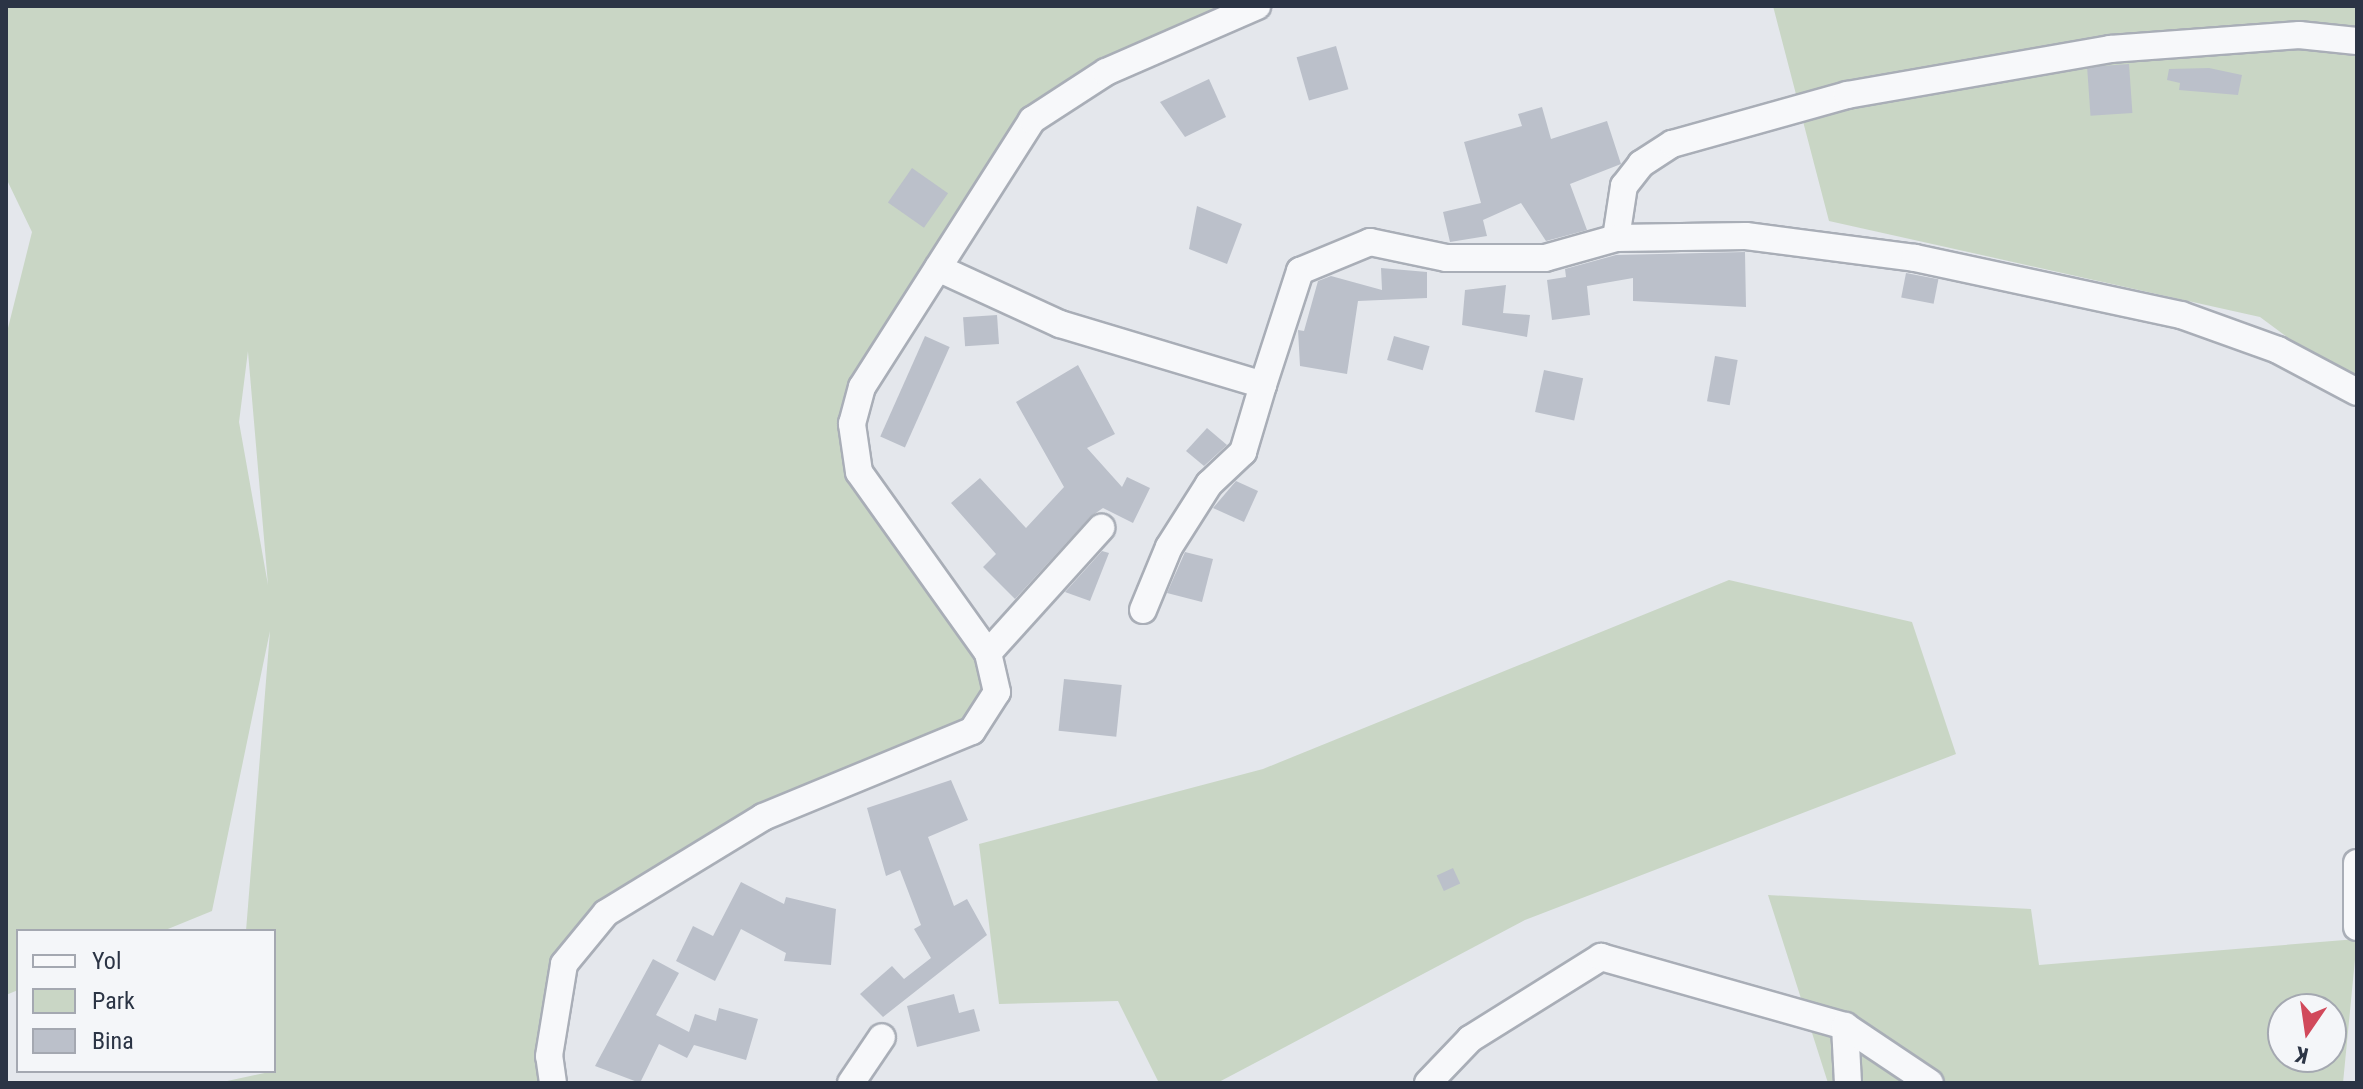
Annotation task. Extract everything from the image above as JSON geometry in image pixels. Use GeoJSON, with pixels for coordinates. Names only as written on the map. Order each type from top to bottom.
{"type":"FeatureCollection","features":[{"type":"Feature","properties":{"kind":"street"},"geometry":{"type":"LineString","coordinates":[[553,1083],[549,1056],[564,964],[606,913],[763,817],[972,731],[997,692],[988,653],[859,472],[852,424],[862,387],[1032,120],[1106,72],[1257,6]]}},
{"type":"Feature","properties":{"kind":"street"},"geometry":{"type":"LineString","coordinates":[[1616,238],[1624,186],[1641,164],[1672,144],[1847,95],[2110,49],[2299,35],[2357,41]]}},
{"type":"Feature","properties":{"kind":"street"},"geometry":{"type":"LineString","coordinates":[[1143,610],[1169,547],[1209,484],[1243,452],[1300,271],[1331,255],[1370,242],[1446,258],[1545,258],[1616,238],[1746,236],[1915,258],[2181,315],[2278,350],[2357,392]]}},
{"type":"Feature","properties":{"kind":"street"},"geometry":{"type":"LineString","coordinates":[[938,268],[1060,324],[1263,385]]}},
{"type":"Feature","properties":{"kind":"street"},"geometry":{"type":"LineString","coordinates":[[988,653],[1101,528]]}},
{"type":"Feature","properties":{"kind":"street"},"geometry":{"type":"LineString","coordinates":[[2357,863],[2357,927]]}},
{"type":"Feature","properties":{"kind":"street"},"geometry":{"type":"LineString","coordinates":[[1428,1083],[1470,1039],[1601,957],[1845,1026],[1930,1083]]}},
{"type":"Feature","properties":{"kind":"street"},"geometry":{"type":"LineString","coordinates":[[1845,1026],[1848,1083]]}},
{"type":"Feature","properties":{"kind":"street"},"geometry":{"type":"LineString","coordinates":[[851,1083],[882,1037]]}},
{"type":"Feature","properties":{"kind":"green space"},"geometry":{"type":"Polygon","coordinates":[[[6,6],[1272,6],[1206,27],[1032,120],[863,387],[859,472],[988,653],[982,715],[914,759],[641,892],[564,964],[563,1083],[218,1083],[276,1073],[276,929],[246,929],[270,631],[212,911],[168,929],[16,929],[16,991],[6,995],[6,336],[32,232],[6,178],[6,6]],[[248,351],[239,422],[268,585],[248,351]]]}},
{"type":"Feature","properties":{"kind":"green space"},"geometry":{"type":"Polygon","coordinates":[[[1773,6],[2357,6],[2357,389],[2260,317],[1829,221],[1773,6]]]}},
{"type":"Feature","properties":{"kind":"green space"},"geometry":{"type":"Polygon","coordinates":[[[1729,580],[1912,622],[1956,754],[1525,920],[1217,1083],[1159,1083],[1118,1001],[999,1004],[979,844],[1263,769],[1729,580]]]}},
{"type":"Feature","properties":{"kind":"green space"},"geometry":{"type":"Polygon","coordinates":[[[1768,895],[2031,909],[2039,965],[2357,939],[2347,1042],[2347,993],[2267,993],[2267,1073],[2344,1073],[2343,1083],[1828,1083],[1768,895]]]}},
{"type":"Feature","properties":{"kind":"building"},"geometry":{"type":"Polygon","coordinates":[[[1336,46],[1348,89],[1309,101],[1297,57],[1336,46]]]}},
{"type":"Feature","properties":{"kind":"building"},"geometry":{"type":"Polygon","coordinates":[[[2129,64],[2132,113],[2091,116],[2087,67],[2129,64]]]}},
{"type":"Feature","properties":{"kind":"building"},"geometry":{"type":"Polygon","coordinates":[[[2209,68],[2242,75],[2238,95],[2179,90],[2180,83],[2167,80],[2169,69],[2209,68]]]}},
{"type":"Feature","properties":{"kind":"building"},"geometry":{"type":"Polygon","coordinates":[[[1209,79],[1226,117],[1185,137],[1160,102],[1209,79]]]}},
{"type":"Feature","properties":{"kind":"building"},"geometry":{"type":"Polygon","coordinates":[[[1542,107],[1551,139],[1607,121],[1621,164],[1570,184],[1587,230],[1546,241],[1521,203],[1483,220],[1487,236],[1450,242],[1443,212],[1481,203],[1464,142],[1522,126],[1518,114],[1542,107]]]}},
{"type":"Feature","properties":{"kind":"building"},"geometry":{"type":"Polygon","coordinates":[[[912,168],[948,193],[924,228],[888,202],[912,168]]]}},
{"type":"Feature","properties":{"kind":"building"},"geometry":{"type":"Polygon","coordinates":[[[1197,206],[1242,224],[1227,264],[1189,249],[1197,206]]]}},
{"type":"Feature","properties":{"kind":"building"},"geometry":{"type":"Polygon","coordinates":[[[1745,252],[1746,307],[1633,301],[1633,278],[1587,286],[1590,315],[1552,320],[1547,280],[1566,277],[1565,269],[1616,255],[1745,252]]]}},
{"type":"Feature","properties":{"kind":"building"},"geometry":{"type":"Polygon","coordinates":[[[1381,268],[1427,272],[1427,298],[1358,301],[1347,374],[1300,366],[1298,330],[1304,331],[1318,281],[1331,276],[1382,290],[1381,268]]]}},
{"type":"Feature","properties":{"kind":"building"},"geometry":{"type":"Polygon","coordinates":[[[1906,273],[1938,279],[1934,304],[1901,298],[1906,273]]]}},
{"type":"Feature","properties":{"kind":"building"},"geometry":{"type":"Polygon","coordinates":[[[1506,285],[1503,313],[1530,315],[1527,337],[1462,325],[1465,290],[1506,285]]]}},
{"type":"Feature","properties":{"kind":"building"},"geometry":{"type":"Polygon","coordinates":[[[997,315],[999,344],[965,346],[963,317],[997,315]]]}},
{"type":"Feature","properties":{"kind":"building"},"geometry":{"type":"Polygon","coordinates":[[[925,336],[950,347],[905,447],[880,436],[925,336]]]}},
{"type":"Feature","properties":{"kind":"building"},"geometry":{"type":"Polygon","coordinates":[[[1394,336],[1430,346],[1423,370],[1387,360],[1394,336]]]}},
{"type":"Feature","properties":{"kind":"building"},"geometry":{"type":"Polygon","coordinates":[[[1715,356],[1738,360],[1730,405],[1707,401],[1715,356]]]}},
{"type":"Feature","properties":{"kind":"building"},"geometry":{"type":"Polygon","coordinates":[[[1078,365],[1115,434],[1087,448],[1122,487],[1127,477],[1150,488],[1133,523],[1103,508],[1090,517],[1015,599],[983,567],[996,554],[951,503],[980,478],[1026,528],[1064,487],[1016,402],[1078,365]]]}},
{"type":"Feature","properties":{"kind":"building"},"geometry":{"type":"Polygon","coordinates":[[[1544,370],[1583,378],[1574,420],[1535,412],[1544,370]]]}},
{"type":"Feature","properties":{"kind":"building"},"geometry":{"type":"Polygon","coordinates":[[[1207,428],[1227,445],[1204,466],[1186,451],[1207,428]]]}},
{"type":"Feature","properties":{"kind":"building"},"geometry":{"type":"Polygon","coordinates":[[[1236,481],[1258,491],[1244,522],[1213,508],[1236,481]]]}},
{"type":"Feature","properties":{"kind":"building"},"geometry":{"type":"Polygon","coordinates":[[[1102,551],[1109,553],[1090,601],[1065,592],[1102,551]]]}},
{"type":"Feature","properties":{"kind":"building"},"geometry":{"type":"Polygon","coordinates":[[[1185,552],[1213,559],[1202,602],[1167,593],[1185,552]]]}},
{"type":"Feature","properties":{"kind":"building"},"geometry":{"type":"Polygon","coordinates":[[[1064,679],[1122,685],[1116,737],[1059,731],[1064,679]]]}},
{"type":"Feature","properties":{"kind":"building"},"geometry":{"type":"Polygon","coordinates":[[[951,780],[968,820],[928,837],[954,906],[967,899],[987,935],[883,1017],[860,994],[892,966],[904,979],[931,958],[914,929],[921,925],[900,870],[886,876],[867,808],[951,780]]]}},
{"type":"Feature","properties":{"kind":"building"},"geometry":{"type":"Polygon","coordinates":[[[1453,868],[1460,883],[1444,891],[1437,876],[1453,868]]]}},
{"type":"Feature","properties":{"kind":"building"},"geometry":{"type":"Polygon","coordinates":[[[741,882],[784,904],[786,897],[836,909],[831,965],[784,961],[786,953],[741,929],[715,981],[676,961],[693,926],[713,936],[741,882]]]}},
{"type":"Feature","properties":{"kind":"building"},"geometry":{"type":"Polygon","coordinates":[[[653,959],[679,973],[656,1015],[689,1032],[695,1014],[716,1021],[719,1008],[758,1019],[746,1060],[694,1045],[687,1058],[659,1044],[640,1083],[595,1066],[653,959]]]}},
{"type":"Feature","properties":{"kind":"building"},"geometry":{"type":"Polygon","coordinates":[[[954,994],[959,1013],[974,1009],[980,1031],[917,1047],[907,1006],[954,994]]]}}]}
